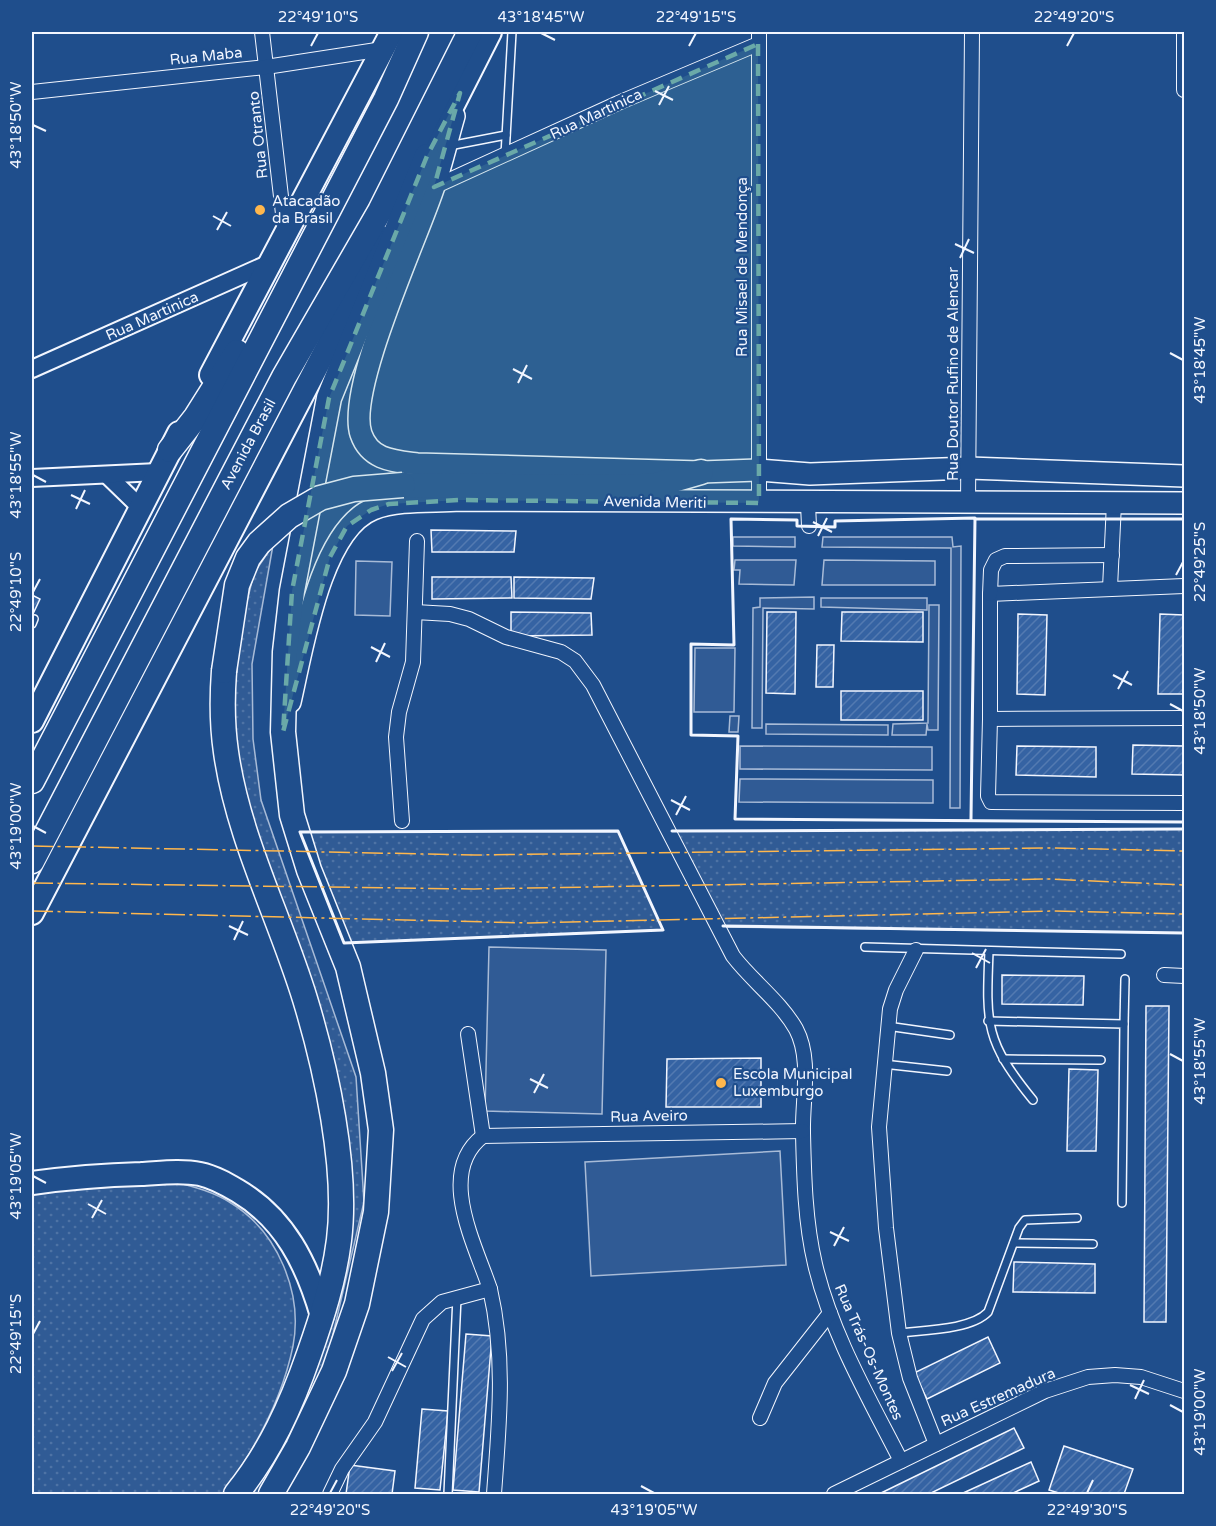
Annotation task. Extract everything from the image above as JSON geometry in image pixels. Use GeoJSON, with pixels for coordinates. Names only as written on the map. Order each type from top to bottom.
{"type":"FeatureCollection","features":[{"type":"Feature","properties":{"kind":"highway"},"geometry":{"type":"LineString","coordinates":[[32,781],[386,99],[416,32]]}},
{"type":"Feature","properties":{"kind":"highway","name":"Avenida Brasil"},"geometry":{"type":"LineString","coordinates":[[32,861],[284,377],[385,202],[471,32]]}},
{"type":"Feature","properties":{"kind":"highway","name":"Avenida Brasil"},"geometry":{"type":"LineString","coordinates":[[32,914],[436,151],[460,93],[490,32]]}},
{"type":"Feature","properties":{"kind":"highway"},"geometry":{"type":"LineString","coordinates":[[32,721],[158,472],[286,236],[388,40]]}},
{"type":"Feature","properties":{"kind":"highway"},"geometry":{"type":"LineString","coordinates":[[272,1494],[298,1447],[334,1371],[357,1304],[376,1212],[381,1130],[373,1073],[348,967],[309,870],[292,815],[283,732],[285,652],[292,591],[329,398],[436,151]]}},
{"type":"Feature","properties":{"kind":"highway"},"geometry":{"type":"LineString","coordinates":[[170,450],[214,391],[298,251],[329,206]]}},
{"type":"Feature","properties":{"kind":"highway"},"geometry":{"type":"LineString","coordinates":[[236,1494],[267,1451],[290,1408],[322,1316],[339,1239],[335,1131],[305,999],[236,803],[226,752],[222,707],[224,670],[237,585],[248,558],[259,543],[289,516],[320,498],[354,489],[403,486],[629,488],[656,485],[701,472]]}},
{"type":"Feature","properties":{"kind":"highway"},"geometry":{"type":"LineString","coordinates":[[32,1183],[85,1176],[173,1172],[201,1174],[223,1182],[255,1201],[273,1217],[294,1246],[312,1279],[322,1316]]}},
{"type":"Feature","properties":{"kind":"main road","name":"Avenida Brasil"},"geometry":{"type":"LineString","coordinates":[[387,460],[377,456],[369,447],[361,433],[359,416],[365,380],[375,345],[434,187],[436,151]]}},
{"type":"Feature","properties":{"kind":"main road","name":"Avenida Meriti"},"geometry":{"type":"LineString","coordinates":[[387,460],[417,464],[701,472],[758,470],[810,474],[969,468],[1185,476]]}},
{"type":"Feature","properties":{"kind":"main road","name":"Avenida Meriti"},"geometry":{"type":"LineString","coordinates":[[283,732],[304,640],[330,557],[347,526],[371,510],[389,504],[460,500],[808,504],[1185,503]]}},
{"type":"Feature","properties":{"kind":"street","name":"Rua Otranto"},"geometry":{"type":"LineString","coordinates":[[262,32],[286,236]]}},
{"type":"Feature","properties":{"kind":"street","name":"Rua Doutor Rufino de Alencar"},"geometry":{"type":"LineString","coordinates":[[968,502],[972,32]]}},
{"type":"Feature","properties":{"kind":"street"},"geometry":{"type":"LineString","coordinates":[[1184,32],[1185,90]]}},
{"type":"Feature","properties":{"kind":"street","name":"Rua Martinica"},"geometry":{"type":"LineString","coordinates":[[434,187],[759,38]]}},
{"type":"Feature","properties":{"kind":"street","name":"Rua Misael de Mendonça"},"geometry":{"type":"LineString","coordinates":[[759,38],[759,503]]}},
{"type":"Feature","properties":{"kind":"street","name":"Rua Maba"},"geometry":{"type":"LineString","coordinates":[[32,92],[266,67],[388,40]]}},
{"type":"Feature","properties":{"kind":"street","name":"Rua Martinica"},"geometry":{"type":"LineString","coordinates":[[32,369],[272,262]]}},
{"type":"Feature","properties":{"kind":"street"},"geometry":{"type":"LineString","coordinates":[[32,478],[158,472]]}},
{"type":"Feature","properties":{"kind":"street"},"geometry":{"type":"LineString","coordinates":[[107,476],[140,507]]}},
{"type":"Feature","properties":{"kind":"street"},"geometry":{"type":"LineString","coordinates":[[1110,588],[1114,503]]}},
{"type":"Feature","properties":{"kind":"street"},"geometry":{"type":"LineString","coordinates":[[808,504],[809,526]]}},
{"type":"Feature","properties":{"kind":"street"},"geometry":{"type":"LineString","coordinates":[[402,821],[396,737],[413,662],[417,541]]}},
{"type":"Feature","properties":{"kind":"street"},"geometry":{"type":"LineString","coordinates":[[1112,555],[1005,556],[996,560],[991,570],[990,594],[988,796],[991,802],[1185,803]]}},
{"type":"Feature","properties":{"kind":"street"},"geometry":{"type":"LineString","coordinates":[[990,594],[1185,586]]}},
{"type":"Feature","properties":{"kind":"street","name":"Rua Trás-Os-Montes"},"geometry":{"type":"LineString","coordinates":[[415,612],[450,614],[469,618],[506,637],[561,652],[575,661],[584,671],[733,956],[748,976],[781,1008],[797,1030],[805,1063],[803,1131],[809,1233],[815,1265],[830,1313],[867,1396],[901,1461]]}},
{"type":"Feature","properties":{"kind":"street"},"geometry":{"type":"LineString","coordinates":[[990,719],[1185,718]]}},
{"type":"Feature","properties":{"kind":"street"},"geometry":{"type":"LineString","coordinates":[[916,950],[896,990],[887,1026],[879,1127],[881,1170],[899,1333],[910,1378],[936,1444]]}},
{"type":"Feature","properties":{"kind":"street"},"geometry":{"type":"LineString","coordinates":[[1164,975],[1185,976]]}},
{"type":"Feature","properties":{"kind":"street"},"geometry":{"type":"LineString","coordinates":[[468,1034],[489,1135],[464,1156],[460,1168],[460,1195],[489,1289],[499,1336],[502,1371],[494,1494]]}},
{"type":"Feature","properties":{"kind":"street","name":"Rua Aveiro"},"geometry":{"type":"LineString","coordinates":[[489,1135],[803,1131]]}},
{"type":"Feature","properties":{"kind":"street"},"geometry":{"type":"LineString","coordinates":[[330,1494],[342,1469],[375,1422],[423,1319],[433,1308],[457,1297],[489,1289]]}},
{"type":"Feature","properties":{"kind":"street"},"geometry":{"type":"LineString","coordinates":[[760,1418],[775,1383],[830,1313]]}},
{"type":"Feature","properties":{"kind":"street","name":"Rua Estremadura"},"geometry":{"type":"LineString","coordinates":[[834,1494],[1045,1391],[1088,1377],[1141,1377],[1185,1391]]}},
{"type":"Feature","properties":{"kind":"lane"},"geometry":{"type":"LineString","coordinates":[[505,156],[512,32]]}},
{"type":"Feature","properties":{"kind":"lane"},"geometry":{"type":"LineString","coordinates":[[436,151],[506,135]]}},
{"type":"Feature","properties":{"kind":"lane"},"geometry":{"type":"LineString","coordinates":[[865,947],[1120,954]]}},
{"type":"Feature","properties":{"kind":"lane"},"geometry":{"type":"LineString","coordinates":[[989,951],[988,1021],[992,1037],[1003,1059],[1033,1100]]}},
{"type":"Feature","properties":{"kind":"lane"},"geometry":{"type":"LineString","coordinates":[[1122,1203],[1125,979]]}},
{"type":"Feature","properties":{"kind":"lane"},"geometry":{"type":"LineString","coordinates":[[988,1021],[1124,1023]]}},
{"type":"Feature","properties":{"kind":"lane"},"geometry":{"type":"LineString","coordinates":[[887,1026],[950,1035]]}},
{"type":"Feature","properties":{"kind":"lane"},"geometry":{"type":"LineString","coordinates":[[1003,1059],[1101,1060]]}},
{"type":"Feature","properties":{"kind":"lane"},"geometry":{"type":"LineString","coordinates":[[883,1064],[947,1071]]}},
{"type":"Feature","properties":{"kind":"lane"},"geometry":{"type":"LineString","coordinates":[[899,1333],[968,1324],[983,1317],[988,1312],[1021,1224],[1029,1218],[1077,1218]]}},
{"type":"Feature","properties":{"kind":"lane"},"geometry":{"type":"LineString","coordinates":[[1014,1243],[1093,1244]]}},
{"type":"Feature","properties":{"kind":"lane"},"geometry":{"type":"LineString","coordinates":[[448,1494],[457,1297]]}},
{"type":"Feature","properties":{"kind":"highlighted area"},"geometry":{"type":"Polygon","coordinates":[[[758,44],[759,503],[460,500],[389,504],[371,510],[347,526],[330,557],[283,732],[292,591],[329,398],[427,156],[460,93],[434,187],[758,44]]]}},
{"type":"Feature","properties":{"kind":"shaded area"},"geometry":{"type":"Polygon","coordinates":[[[733,537],[795,537],[795,547],[733,546],[733,537]]]}},
{"type":"Feature","properties":{"kind":"shaded area"},"geometry":{"type":"Polygon","coordinates":[[[823,537],[952,537],[953,547],[961,546],[960,808],[950,808],[951,548],[822,547],[823,537]]]}},
{"type":"Feature","properties":{"kind":"shaded area"},"geometry":{"type":"Polygon","coordinates":[[[273,545],[252,664],[253,739],[261,800],[356,1077],[364,1202],[326,1364],[275,1469],[257,1494],[245,1494],[338,1273],[340,1143],[233,777],[229,674],[254,573],[273,545]]]}},
{"type":"Feature","properties":{"kind":"shaded area"},"geometry":{"type":"Polygon","coordinates":[[[735,560],[796,560],[794,585],[739,584],[740,570],[734,570],[735,560]]]}},
{"type":"Feature","properties":{"kind":"shaded area"},"geometry":{"type":"Polygon","coordinates":[[[824,560],[935,561],[935,585],[822,585],[824,560]]]}},
{"type":"Feature","properties":{"kind":"shaded area"},"geometry":{"type":"Polygon","coordinates":[[[356,561],[392,562],[390,616],[355,615],[356,561]]]}},
{"type":"Feature","properties":{"kind":"shaded area"},"geometry":{"type":"Polygon","coordinates":[[[814,597],[814,609],[763,608],[762,728],[752,728],[753,608],[760,607],[760,598],[814,597]]]}},
{"type":"Feature","properties":{"kind":"shaded area"},"geometry":{"type":"Polygon","coordinates":[[[821,598],[927,598],[927,610],[821,607],[821,598]]]}},
{"type":"Feature","properties":{"kind":"shaded area"},"geometry":{"type":"Polygon","coordinates":[[[929,605],[939,605],[938,730],[928,730],[927,724],[926,735],[892,735],[893,724],[928,723],[929,605]]]}},
{"type":"Feature","properties":{"kind":"shaded area"},"geometry":{"type":"Polygon","coordinates":[[[695,648],[735,648],[734,712],[694,712],[695,648]]]}},
{"type":"Feature","properties":{"kind":"shaded area"},"geometry":{"type":"Polygon","coordinates":[[[730,716],[739,716],[738,732],[729,732],[730,716]]]}},
{"type":"Feature","properties":{"kind":"shaded area"},"geometry":{"type":"Polygon","coordinates":[[[766,724],[888,725],[888,735],[766,734],[766,724]]]}},
{"type":"Feature","properties":{"kind":"shaded area"},"geometry":{"type":"Polygon","coordinates":[[[740,746],[932,747],[932,770],[740,769],[740,746]]]}},
{"type":"Feature","properties":{"kind":"shaded area"},"geometry":{"type":"Polygon","coordinates":[[[740,779],[933,780],[933,803],[739,802],[740,779]]]}},
{"type":"Feature","properties":{"kind":"shaded area"},"geometry":{"type":"Polygon","coordinates":[[[1184,829],[1184,933],[724,927],[672,831],[1184,829]]]}},
{"type":"Feature","properties":{"kind":"shaded area"},"geometry":{"type":"Polygon","coordinates":[[[618,831],[663,930],[344,943],[300,832],[618,831]]]}},
{"type":"Feature","properties":{"kind":"shaded area"},"geometry":{"type":"Polygon","coordinates":[[[489,947],[606,950],[602,1114],[485,1111],[489,947]]]}},
{"type":"Feature","properties":{"kind":"shaded area"},"geometry":{"type":"Polygon","coordinates":[[[780,1151],[786,1265],[591,1276],[585,1162],[780,1151]]]}},
{"type":"Feature","properties":{"kind":"shaded area"},"geometry":{"type":"Polygon","coordinates":[[[175,1182],[218,1196],[248,1215],[274,1247],[283,1266],[294,1305],[295,1326],[288,1366],[274,1405],[256,1443],[222,1494],[32,1494],[32,1193],[175,1182]]]}},
{"type":"Feature","properties":{"kind":"building"},"geometry":{"type":"Polygon","coordinates":[[[431,530],[516,531],[514,552],[432,552],[431,530]]]}},
{"type":"Feature","properties":{"kind":"building"},"geometry":{"type":"Polygon","coordinates":[[[432,577],[511,577],[512,598],[432,599],[432,577]]]}},
{"type":"Feature","properties":{"kind":"building"},"geometry":{"type":"Polygon","coordinates":[[[514,577],[594,578],[591,599],[514,598],[514,577]]]}},
{"type":"Feature","properties":{"kind":"building"},"geometry":{"type":"Polygon","coordinates":[[[32,595],[40,599],[32,616],[32,595]]]}},
{"type":"Feature","properties":{"kind":"building"},"geometry":{"type":"Polygon","coordinates":[[[511,612],[591,613],[592,635],[511,636],[511,612]]]}},
{"type":"Feature","properties":{"kind":"building"},"geometry":{"type":"Polygon","coordinates":[[[767,612],[796,612],[795,694],[766,693],[767,612]]]}},
{"type":"Feature","properties":{"kind":"building"},"geometry":{"type":"Polygon","coordinates":[[[842,612],[923,612],[923,642],[841,641],[842,612]]]}},
{"type":"Feature","properties":{"kind":"building"},"geometry":{"type":"Polygon","coordinates":[[[1018,614],[1047,615],[1045,695],[1017,694],[1018,614]]]}},
{"type":"Feature","properties":{"kind":"building"},"geometry":{"type":"Polygon","coordinates":[[[1160,614],[1184,615],[1184,694],[1158,694],[1160,614]]]}},
{"type":"Feature","properties":{"kind":"building"},"geometry":{"type":"Polygon","coordinates":[[[817,645],[834,645],[833,687],[816,687],[817,645]]]}},
{"type":"Feature","properties":{"kind":"building"},"geometry":{"type":"Polygon","coordinates":[[[841,691],[923,691],[923,720],[841,720],[841,691]]]}},
{"type":"Feature","properties":{"kind":"building"},"geometry":{"type":"Polygon","coordinates":[[[1133,745],[1184,746],[1184,775],[1132,774],[1133,745]]]}},
{"type":"Feature","properties":{"kind":"building"},"geometry":{"type":"Polygon","coordinates":[[[1017,746],[1096,747],[1096,777],[1016,775],[1017,746]]]}},
{"type":"Feature","properties":{"kind":"building"},"geometry":{"type":"Polygon","coordinates":[[[1002,975],[1084,976],[1083,1005],[1002,1004],[1002,975]]]}},
{"type":"Feature","properties":{"kind":"building"},"geometry":{"type":"Polygon","coordinates":[[[1146,1006],[1169,1006],[1166,1322],[1144,1322],[1146,1006]]]}},
{"type":"Feature","properties":{"kind":"building"},"geometry":{"type":"Polygon","coordinates":[[[761,1058],[761,1107],[666,1107],[667,1059],[761,1058]]]}},
{"type":"Feature","properties":{"kind":"building"},"geometry":{"type":"Polygon","coordinates":[[[1069,1069],[1098,1070],[1096,1151],[1067,1151],[1069,1069]]]}},
{"type":"Feature","properties":{"kind":"building"},"geometry":{"type":"Polygon","coordinates":[[[1014,1262],[1095,1264],[1095,1293],[1013,1292],[1014,1262]]]}},
{"type":"Feature","properties":{"kind":"building"},"geometry":{"type":"Polygon","coordinates":[[[466,1334],[492,1336],[479,1492],[453,1490],[466,1334]]]}},
{"type":"Feature","properties":{"kind":"building"},"geometry":{"type":"Polygon","coordinates":[[[988,1337],[1000,1363],[927,1399],[914,1373],[988,1337]]]}},
{"type":"Feature","properties":{"kind":"building"},"geometry":{"type":"Polygon","coordinates":[[[422,1409],[448,1411],[440,1490],[415,1488],[422,1409]]]}},
{"type":"Feature","properties":{"kind":"building"},"geometry":{"type":"Polygon","coordinates":[[[1014,1428],[1024,1448],[929,1494],[879,1494],[1014,1428]]]}},
{"type":"Feature","properties":{"kind":"building"},"geometry":{"type":"Polygon","coordinates":[[[1064,1446],[1133,1469],[1124,1494],[1062,1494],[1049,1490],[1064,1446]]]}},
{"type":"Feature","properties":{"kind":"building"},"geometry":{"type":"Polygon","coordinates":[[[1031,1462],[1039,1481],[1011,1494],[961,1494],[1031,1462]]]}},
{"type":"Feature","properties":{"kind":"building"},"geometry":{"type":"Polygon","coordinates":[[[350,1465],[395,1471],[392,1494],[346,1494],[350,1465]]]}},
{"type":"Feature","properties":{"kind":"wall"},"geometry":{"type":"LineString","coordinates":[[971,819],[975,518],[835,521],[835,527],[797,526],[797,520],[731,519],[734,645],[691,644],[691,735],[738,736],[735,819],[1184,822]]}},
{"type":"Feature","properties":{"kind":"wall"},"geometry":{"type":"LineString","coordinates":[[975,519],[1184,519]]}},
{"type":"Feature","properties":{"kind":"wall"},"geometry":{"type":"LineString","coordinates":[[672,831],[1184,829]]}},
{"type":"Feature","properties":{"kind":"wall"},"geometry":{"type":"LineString","coordinates":[[618,831],[663,930],[344,943],[300,832],[618,831]]}},
{"type":"Feature","properties":{"kind":"wall"},"geometry":{"type":"LineString","coordinates":[[723,926],[1184,933]]}},
{"type":"Feature","properties":{"kind":"power"},"geometry":{"type":"LineString","coordinates":[[32,846],[475,855],[1051,848],[1184,851]]}},
{"type":"Feature","properties":{"kind":"power"},"geometry":{"type":"LineString","coordinates":[[32,883],[474,889],[1049,879],[1184,885]]}},
{"type":"Feature","properties":{"kind":"power"},"geometry":{"type":"LineString","coordinates":[[32,911],[529,923],[1053,911],[1184,914]]}},
{"type":"Feature","properties":{"kind":"place","name":"Atacadão da Brasil"},"geometry":{"type":"Point","coordinates":[260,210]}},
{"type":"Feature","properties":{"kind":"place","name":"Escola Municipal Luxemburgo"},"geometry":{"type":"Point","coordinates":[721,1083]}}]}
